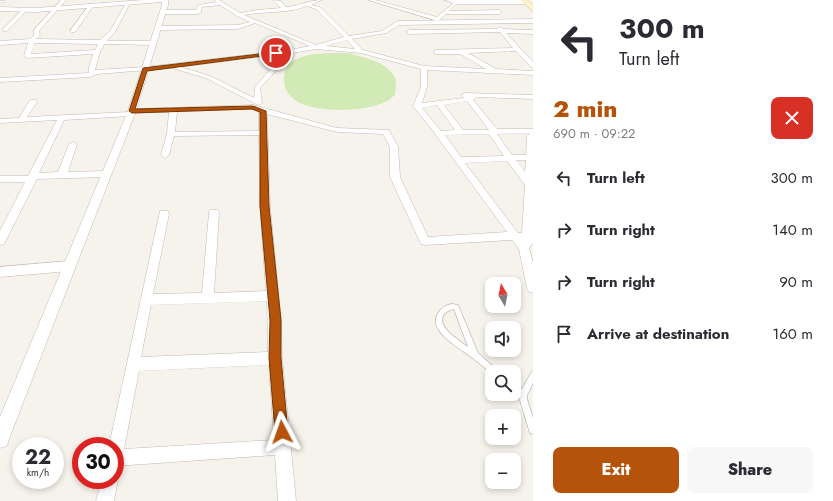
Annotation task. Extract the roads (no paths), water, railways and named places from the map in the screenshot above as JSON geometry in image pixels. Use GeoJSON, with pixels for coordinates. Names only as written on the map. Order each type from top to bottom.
{"type":"FeatureCollection","features":[{"type":"Feature","properties":{"kind":"main road"},"geometry":{"type":"LineString","coordinates":[[526,1],[533,3]]}},
{"type":"Feature","properties":{"kind":"main road"},"geometry":{"type":"LineString","coordinates":[[526,1],[533,9]]}},
{"type":"Feature","properties":{"kind":"street"},"geometry":{"type":"LineString","coordinates":[[64,0],[36,31],[37,35],[32,41],[26,56],[97,52]]}},
{"type":"Feature","properties":{"kind":"street"},"geometry":{"type":"LineString","coordinates":[[275,0],[279,2],[285,10]]}},
{"type":"Feature","properties":{"kind":"street"},"geometry":{"type":"LineString","coordinates":[[239,15],[298,8],[320,0]]}},
{"type":"Feature","properties":{"kind":"street"},"geometry":{"type":"LineString","coordinates":[[370,0],[436,20]]}},
{"type":"Feature","properties":{"kind":"street"},"geometry":{"type":"LineString","coordinates":[[448,0],[456,2],[526,1]]}},
{"type":"Feature","properties":{"kind":"street"},"geometry":{"type":"LineString","coordinates":[[2,4],[25,10],[144,1],[198,12],[200,6],[213,6],[218,2],[254,22],[316,47],[361,51],[424,68],[533,73]]}},
{"type":"Feature","properties":{"kind":"street"},"geometry":{"type":"LineString","coordinates":[[436,20],[456,2]]}},
{"type":"Feature","properties":{"kind":"street"},"geometry":{"type":"LineString","coordinates":[[92,74],[92,67],[102,42],[112,32],[128,3]]}},
{"type":"Feature","properties":{"kind":"street"},"geometry":{"type":"LineString","coordinates":[[0,438],[131,113],[158,28],[164,4]]}},
{"type":"Feature","properties":{"kind":"street"},"geometry":{"type":"LineString","coordinates":[[73,31],[92,5]]}},
{"type":"Feature","properties":{"kind":"street"},"geometry":{"type":"LineString","coordinates":[[307,5],[318,8],[361,51]]}},
{"type":"Feature","properties":{"kind":"street"},"geometry":{"type":"LineString","coordinates":[[5,30],[25,10]]}},
{"type":"Feature","properties":{"kind":"street"},"geometry":{"type":"LineString","coordinates":[[444,12],[499,12]]}},
{"type":"Feature","properties":{"kind":"street"},"geometry":{"type":"LineString","coordinates":[[0,80],[90,75],[96,72],[145,69],[290,52],[316,47],[348,38],[384,32],[398,24],[436,20],[533,21]]}},
{"type":"Feature","properties":{"kind":"street"},"geometry":{"type":"LineString","coordinates":[[493,21],[533,66]]}},
{"type":"Feature","properties":{"kind":"street"},"geometry":{"type":"LineString","coordinates":[[158,28],[238,27],[254,22]]}},
{"type":"Feature","properties":{"kind":"street"},"geometry":{"type":"LineString","coordinates":[[409,32],[533,32]]}},
{"type":"Feature","properties":{"kind":"street"},"geometry":{"type":"LineString","coordinates":[[0,43],[32,41],[153,43]]}},
{"type":"Feature","properties":{"kind":"street"},"geometry":{"type":"LineString","coordinates":[[436,52],[519,49]]}},
{"type":"Feature","properties":{"kind":"street"},"geometry":{"type":"LineString","coordinates":[[170,65],[208,77],[258,103],[257,88],[290,52]]}},
{"type":"Feature","properties":{"kind":"street"},"geometry":{"type":"LineString","coordinates":[[461,52],[497,72]]}},
{"type":"Feature","properties":{"kind":"street"},"geometry":{"type":"LineString","coordinates":[[417,106],[424,87],[424,68]]}},
{"type":"Feature","properties":{"kind":"street"},"geometry":{"type":"LineString","coordinates":[[417,106],[473,97],[533,97]]}},
{"type":"Feature","properties":{"kind":"street"},"geometry":{"type":"LineString","coordinates":[[473,97],[493,132],[531,190]]}},
{"type":"Feature","properties":{"kind":"street"},"geometry":{"type":"LineString","coordinates":[[22,119],[33,102]]}},
{"type":"Feature","properties":{"kind":"street"},"geometry":{"type":"LineString","coordinates":[[439,103],[461,133]]}},
{"type":"Feature","properties":{"kind":"street"},"geometry":{"type":"LineString","coordinates":[[417,106],[460,160],[515,236]]}},
{"type":"Feature","properties":{"kind":"street"},"geometry":{"type":"LineString","coordinates":[[0,120],[253,107],[337,130],[386,132],[394,147],[395,177],[425,241],[515,236],[528,242]]}},
{"type":"Feature","properties":{"kind":"street"},"geometry":{"type":"LineString","coordinates":[[253,107],[263,111],[264,206],[275,320],[275,358],[287,501]]}},
{"type":"Feature","properties":{"kind":"street"},"geometry":{"type":"LineString","coordinates":[[165,156],[171,134],[173,110]]}},
{"type":"Feature","properties":{"kind":"street"},"geometry":{"type":"LineString","coordinates":[[0,241],[62,117]]}},
{"type":"Feature","properties":{"kind":"street"},"geometry":{"type":"LineString","coordinates":[[439,133],[493,132],[531,134],[532,157],[528,242],[533,288]]}},
{"type":"Feature","properties":{"kind":"street"},"geometry":{"type":"LineString","coordinates":[[171,134],[264,133]]}},
{"type":"Feature","properties":{"kind":"street"},"geometry":{"type":"LineString","coordinates":[[62,175],[73,144]]}},
{"type":"Feature","properties":{"kind":"street"},"geometry":{"type":"LineString","coordinates":[[460,160],[532,157]]}},
{"type":"Feature","properties":{"kind":"street"},"geometry":{"type":"LineString","coordinates":[[0,179],[106,174]]}},
{"type":"Feature","properties":{"kind":"street"},"geometry":{"type":"LineString","coordinates":[[208,298],[214,213]]}},
{"type":"Feature","properties":{"kind":"street"},"geometry":{"type":"LineString","coordinates":[[118,437],[164,214]]}},
{"type":"Feature","properties":{"kind":"street"},"geometry":{"type":"LineString","coordinates":[[0,272],[69,266]]}},
{"type":"Feature","properties":{"kind":"street"},"geometry":{"type":"LineString","coordinates":[[146,300],[273,296]]}},
{"type":"Feature","properties":{"kind":"street"},"geometry":{"type":"LineString","coordinates":[[133,364],[275,358]]}},
{"type":"Feature","properties":{"kind":"street"},"geometry":{"type":"LineString","coordinates":[[124,457],[283,447]]}},
{"type":"Feature","properties":{"kind":"street"},"geometry":{"type":"LineString","coordinates":[[105,501],[108,489]]}},
{"type":"Feature","properties":{"kind":"lane"},"geometry":{"type":"LineString","coordinates":[[475,355],[456,307],[452,306],[444,310],[439,318],[439,322],[448,337],[475,355],[487,365]]}},
{"type":"Feature","properties":{"kind":"lane"},"geometry":{"type":"LineString","coordinates":[[533,375],[523,395],[524,404],[533,430]]}}]}
